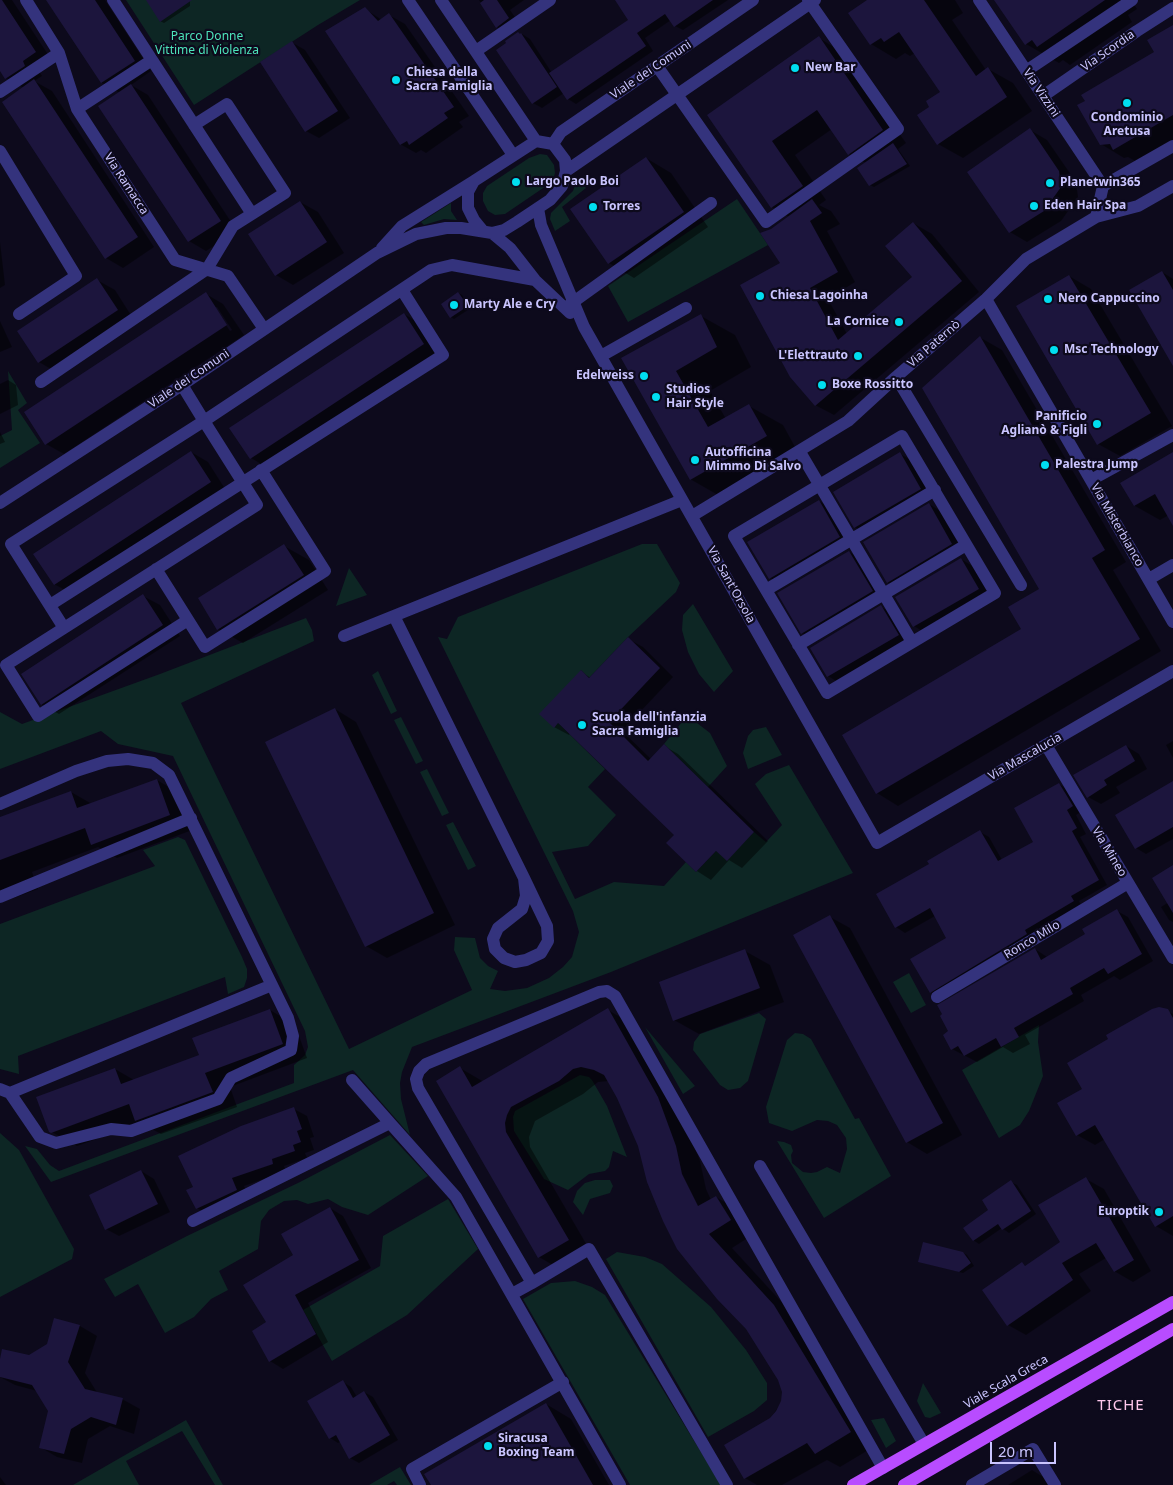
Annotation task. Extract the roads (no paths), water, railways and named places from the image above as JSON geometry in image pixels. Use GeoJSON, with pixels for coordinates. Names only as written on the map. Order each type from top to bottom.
{"type":"FeatureCollection","features":[{"type":"Feature","properties":{"kind":"main road","name":"Viale Scala Greca"},"geometry":{"type":"LineString","coordinates":[[853,1485],[1173,1302]]}},
{"type":"Feature","properties":{"kind":"main road"},"geometry":{"type":"LineString","coordinates":[[904,1485],[923,1480],[1173,1329]]}},
{"type":"Feature","properties":{"kind":"street","name":"Via Ramacca"},"geometry":{"type":"LineString","coordinates":[[26,0],[60,53],[77,109],[175,260],[228,276],[264,329]]}},
{"type":"Feature","properties":{"kind":"street"},"geometry":{"type":"LineString","coordinates":[[113,0],[252,214]]}},
{"type":"Feature","properties":{"kind":"street"},"geometry":{"type":"LineString","coordinates":[[408,0],[513,155]]}},
{"type":"Feature","properties":{"kind":"street"},"geometry":{"type":"LineString","coordinates":[[441,0],[536,141]]}},
{"type":"Feature","properties":{"kind":"street"},"geometry":{"type":"LineString","coordinates":[[476,51],[550,0]]}},
{"type":"Feature","properties":{"kind":"street","name":"Via Vizzini"},"geometry":{"type":"LineString","coordinates":[[979,0],[1103,186]]}},
{"type":"Feature","properties":{"kind":"street"},"geometry":{"type":"LineString","coordinates":[[1026,71],[1132,0]]}},
{"type":"Feature","properties":{"kind":"street","name":"Viale dei Comuni"},"geometry":{"type":"LineString","coordinates":[[553,144],[561,132],[750,1]]}},
{"type":"Feature","properties":{"kind":"street"},"geometry":{"type":"LineString","coordinates":[[566,171],[677,94],[811,1],[898,129],[766,222],[677,94],[657,66]]}},
{"type":"Feature","properties":{"kind":"street","name":"Via Scordia"},"geometry":{"type":"LineString","coordinates":[[1043,96],[1173,8]]}},
{"type":"Feature","properties":{"kind":"street"},"geometry":{"type":"LineString","coordinates":[[0,92],[60,53]]}},
{"type":"Feature","properties":{"kind":"street"},"geometry":{"type":"LineString","coordinates":[[77,109],[152,60]]}},
{"type":"Feature","properties":{"kind":"street"},"geometry":{"type":"LineString","coordinates":[[41,382],[207,270],[233,226],[285,193],[227,104],[194,125]]}},
{"type":"Feature","properties":{"kind":"street"},"geometry":{"type":"LineString","coordinates":[[536,141],[553,144],[565,160],[566,171],[562,186],[550,200],[504,230],[488,232],[446,228],[416,234],[377,254],[402,226],[536,141]]}},
{"type":"Feature","properties":{"kind":"street"},"geometry":{"type":"LineString","coordinates":[[1096,217],[1103,186],[1173,146]]}},
{"type":"Feature","properties":{"kind":"street"},"geometry":{"type":"LineString","coordinates":[[0,151],[76,276],[19,314]]}},
{"type":"Feature","properties":{"kind":"street"},"geometry":{"type":"LineString","coordinates":[[474,181],[468,192],[468,208],[488,232],[510,248],[535,280],[569,304],[711,203]]}},
{"type":"Feature","properties":{"kind":"street","name":"Via Paternò"},"geometry":{"type":"LineString","coordinates":[[692,516],[800,452],[848,421],[986,299],[1026,259],[1096,217],[1138,206],[1173,186]]}},
{"type":"Feature","properties":{"kind":"street","name":"Via Sant'Orsola"},"geometry":{"type":"LineString","coordinates":[[538,208],[541,226],[569,304],[601,356],[877,843]]}},
{"type":"Feature","properties":{"kind":"street","name":"Viale dei Comuni"},"geometry":{"type":"LineString","coordinates":[[0,503],[182,385],[377,254]]}},
{"type":"Feature","properties":{"kind":"street"},"geometry":{"type":"LineString","coordinates":[[64,628],[11,544],[204,421],[431,270],[452,265],[535,280]]}},
{"type":"Feature","properties":{"kind":"street"},"geometry":{"type":"LineString","coordinates":[[50,605],[443,355],[402,290]]}},
{"type":"Feature","properties":{"kind":"street","name":"Via Misterbianco"},"geometry":{"type":"LineString","coordinates":[[986,299],[1173,622]]}},
{"type":"Feature","properties":{"kind":"street"},"geometry":{"type":"LineString","coordinates":[[601,356],[686,308]]}},
{"type":"Feature","properties":{"kind":"street"},"geometry":{"type":"LineString","coordinates":[[896,377],[1021,585]]}},
{"type":"Feature","properties":{"kind":"street"},"geometry":{"type":"LineString","coordinates":[[182,385],[257,505],[6,665],[38,716],[188,620]]}},
{"type":"Feature","properties":{"kind":"street"},"geometry":{"type":"LineString","coordinates":[[1091,480],[1173,435]]}},
{"type":"Feature","properties":{"kind":"street"},"geometry":{"type":"LineString","coordinates":[[902,436],[935,490],[995,593],[827,693],[734,536],[902,436]]}},
{"type":"Feature","properties":{"kind":"street"},"geometry":{"type":"LineString","coordinates":[[800,452],[912,642]]}},
{"type":"Feature","properties":{"kind":"street"},"geometry":{"type":"LineString","coordinates":[[156,570],[205,647],[325,571],[261,470]]}},
{"type":"Feature","properties":{"kind":"street"},"geometry":{"type":"LineString","coordinates":[[766,590],[935,490]]}},
{"type":"Feature","properties":{"kind":"street"},"geometry":{"type":"LineString","coordinates":[[344,636],[682,500]]}},
{"type":"Feature","properties":{"kind":"street"},"geometry":{"type":"LineString","coordinates":[[798,645],[966,545]]}},
{"type":"Feature","properties":{"kind":"street"},"geometry":{"type":"LineString","coordinates":[[1149,579],[1173,565]]}},
{"type":"Feature","properties":{"kind":"street"},"geometry":{"type":"LineString","coordinates":[[394,616],[524,878],[547,926],[548,942],[541,953],[515,962],[504,958],[496,949],[493,939],[498,928],[522,909],[526,896],[524,878]]}},
{"type":"Feature","properties":{"kind":"street","name":"Via Mascalucia"},"geometry":{"type":"LineString","coordinates":[[877,843],[1173,671]]}},
{"type":"Feature","properties":{"kind":"street","name":"Via Mineo"},"geometry":{"type":"LineString","coordinates":[[1046,745],[1173,958]]}},
{"type":"Feature","properties":{"kind":"street"},"geometry":{"type":"LineString","coordinates":[[0,804],[76,771],[107,761],[128,759],[153,764],[169,775],[191,818],[272,985],[288,1018],[293,1036],[290,1050],[231,1078],[218,1099],[132,1131],[111,1129],[56,1143],[40,1137],[5,1091],[272,985]]}},
{"type":"Feature","properties":{"kind":"street"},"geometry":{"type":"LineString","coordinates":[[0,897],[191,818]]}},
{"type":"Feature","properties":{"kind":"street","name":"Ronco Milo"},"geometry":{"type":"LineString","coordinates":[[937,998],[1128,883]]}},
{"type":"Feature","properties":{"kind":"street"},"geometry":{"type":"LineString","coordinates":[[532,1283],[418,1088],[416,1079],[419,1071],[426,1064],[599,992],[607,991],[615,996],[883,1468]]}},
{"type":"Feature","properties":{"kind":"street"},"geometry":{"type":"LineString","coordinates":[[352,1080],[456,1197],[620,1485]]}},
{"type":"Feature","properties":{"kind":"street"},"geometry":{"type":"LineString","coordinates":[[193,1221],[390,1123]]}},
{"type":"Feature","properties":{"kind":"street"},"geometry":{"type":"LineString","coordinates":[[760,1166],[924,1444]]}},
{"type":"Feature","properties":{"kind":"street"},"geometry":{"type":"LineString","coordinates":[[512,1294],[589,1249],[727,1485]]}},
{"type":"Feature","properties":{"kind":"street"},"geometry":{"type":"LineString","coordinates":[[420,1485],[412,1469],[562,1382]]}},
{"type":"Feature","properties":{"kind":"street"},"geometry":{"type":"LineString","coordinates":[[972,1485],[1033,1449],[1054,1485]]}},
{"type":"Feature","properties":{"kind":"place","name":"New Bar"},"geometry":{"type":"Point","coordinates":[795,68]}},
{"type":"Feature","properties":{"kind":"place","name":"Chiesa della Sacra Famiglia"},"geometry":{"type":"Point","coordinates":[396,80]}},
{"type":"Feature","properties":{"kind":"place","name":"Condominio Aretusa"},"geometry":{"type":"Point","coordinates":[1127,103]}},
{"type":"Feature","properties":{"kind":"place","name":"Largo Paolo Boi"},"geometry":{"type":"Point","coordinates":[516,182]}},
{"type":"Feature","properties":{"kind":"place","name":"Planetwin365"},"geometry":{"type":"Point","coordinates":[1050,183]}},
{"type":"Feature","properties":{"kind":"place","name":"Eden Hair Spa"},"geometry":{"type":"Point","coordinates":[1034,206]}},
{"type":"Feature","properties":{"kind":"place","name":"Torres"},"geometry":{"type":"Point","coordinates":[593,207]}},
{"type":"Feature","properties":{"kind":"place","name":"Chiesa Lagoinha"},"geometry":{"type":"Point","coordinates":[760,296]}},
{"type":"Feature","properties":{"kind":"place","name":"Nero Cappuccino"},"geometry":{"type":"Point","coordinates":[1048,299]}},
{"type":"Feature","properties":{"kind":"place","name":"Marty Ale e Cry"},"geometry":{"type":"Point","coordinates":[454,305]}},
{"type":"Feature","properties":{"kind":"place","name":"La Cornice"},"geometry":{"type":"Point","coordinates":[899,322]}},
{"type":"Feature","properties":{"kind":"place","name":"Msc Technology"},"geometry":{"type":"Point","coordinates":[1054,350]}},
{"type":"Feature","properties":{"kind":"place","name":"L'Elettrauto"},"geometry":{"type":"Point","coordinates":[858,356]}},
{"type":"Feature","properties":{"kind":"place","name":"Edelweiss"},"geometry":{"type":"Point","coordinates":[644,376]}},
{"type":"Feature","properties":{"kind":"place","name":"Boxe Rossitto"},"geometry":{"type":"Point","coordinates":[822,385]}},
{"type":"Feature","properties":{"kind":"place","name":"Studios Hair Style"},"geometry":{"type":"Point","coordinates":[656,397]}},
{"type":"Feature","properties":{"kind":"place","name":"Panificio Aglianò & Figli"},"geometry":{"type":"Point","coordinates":[1097,424]}},
{"type":"Feature","properties":{"kind":"place","name":"Autofficina Mimmo Di Salvo"},"geometry":{"type":"Point","coordinates":[695,460]}},
{"type":"Feature","properties":{"kind":"place","name":"Palestra Jump"},"geometry":{"type":"Point","coordinates":[1045,465]}},
{"type":"Feature","properties":{"kind":"place","name":"Scuola dell'infanzia Sacra Famiglia"},"geometry":{"type":"Point","coordinates":[582,725]}},
{"type":"Feature","properties":{"kind":"place","name":"Europtik"},"geometry":{"type":"Point","coordinates":[1159,1212]}},
{"type":"Feature","properties":{"kind":"place","name":"Siracusa Boxing Team"},"geometry":{"type":"Point","coordinates":[488,1446]}},
{"type":"Feature","properties":{"kind":"district","name":"TICHE"},"geometry":{"type":"Point","coordinates":[1121,1406]}},
{"type":"Feature","properties":{"kind":"park label","name":"Parco Donne Vittime di Violenza"},"geometry":{"type":"Point","coordinates":[207,44]}}]}
